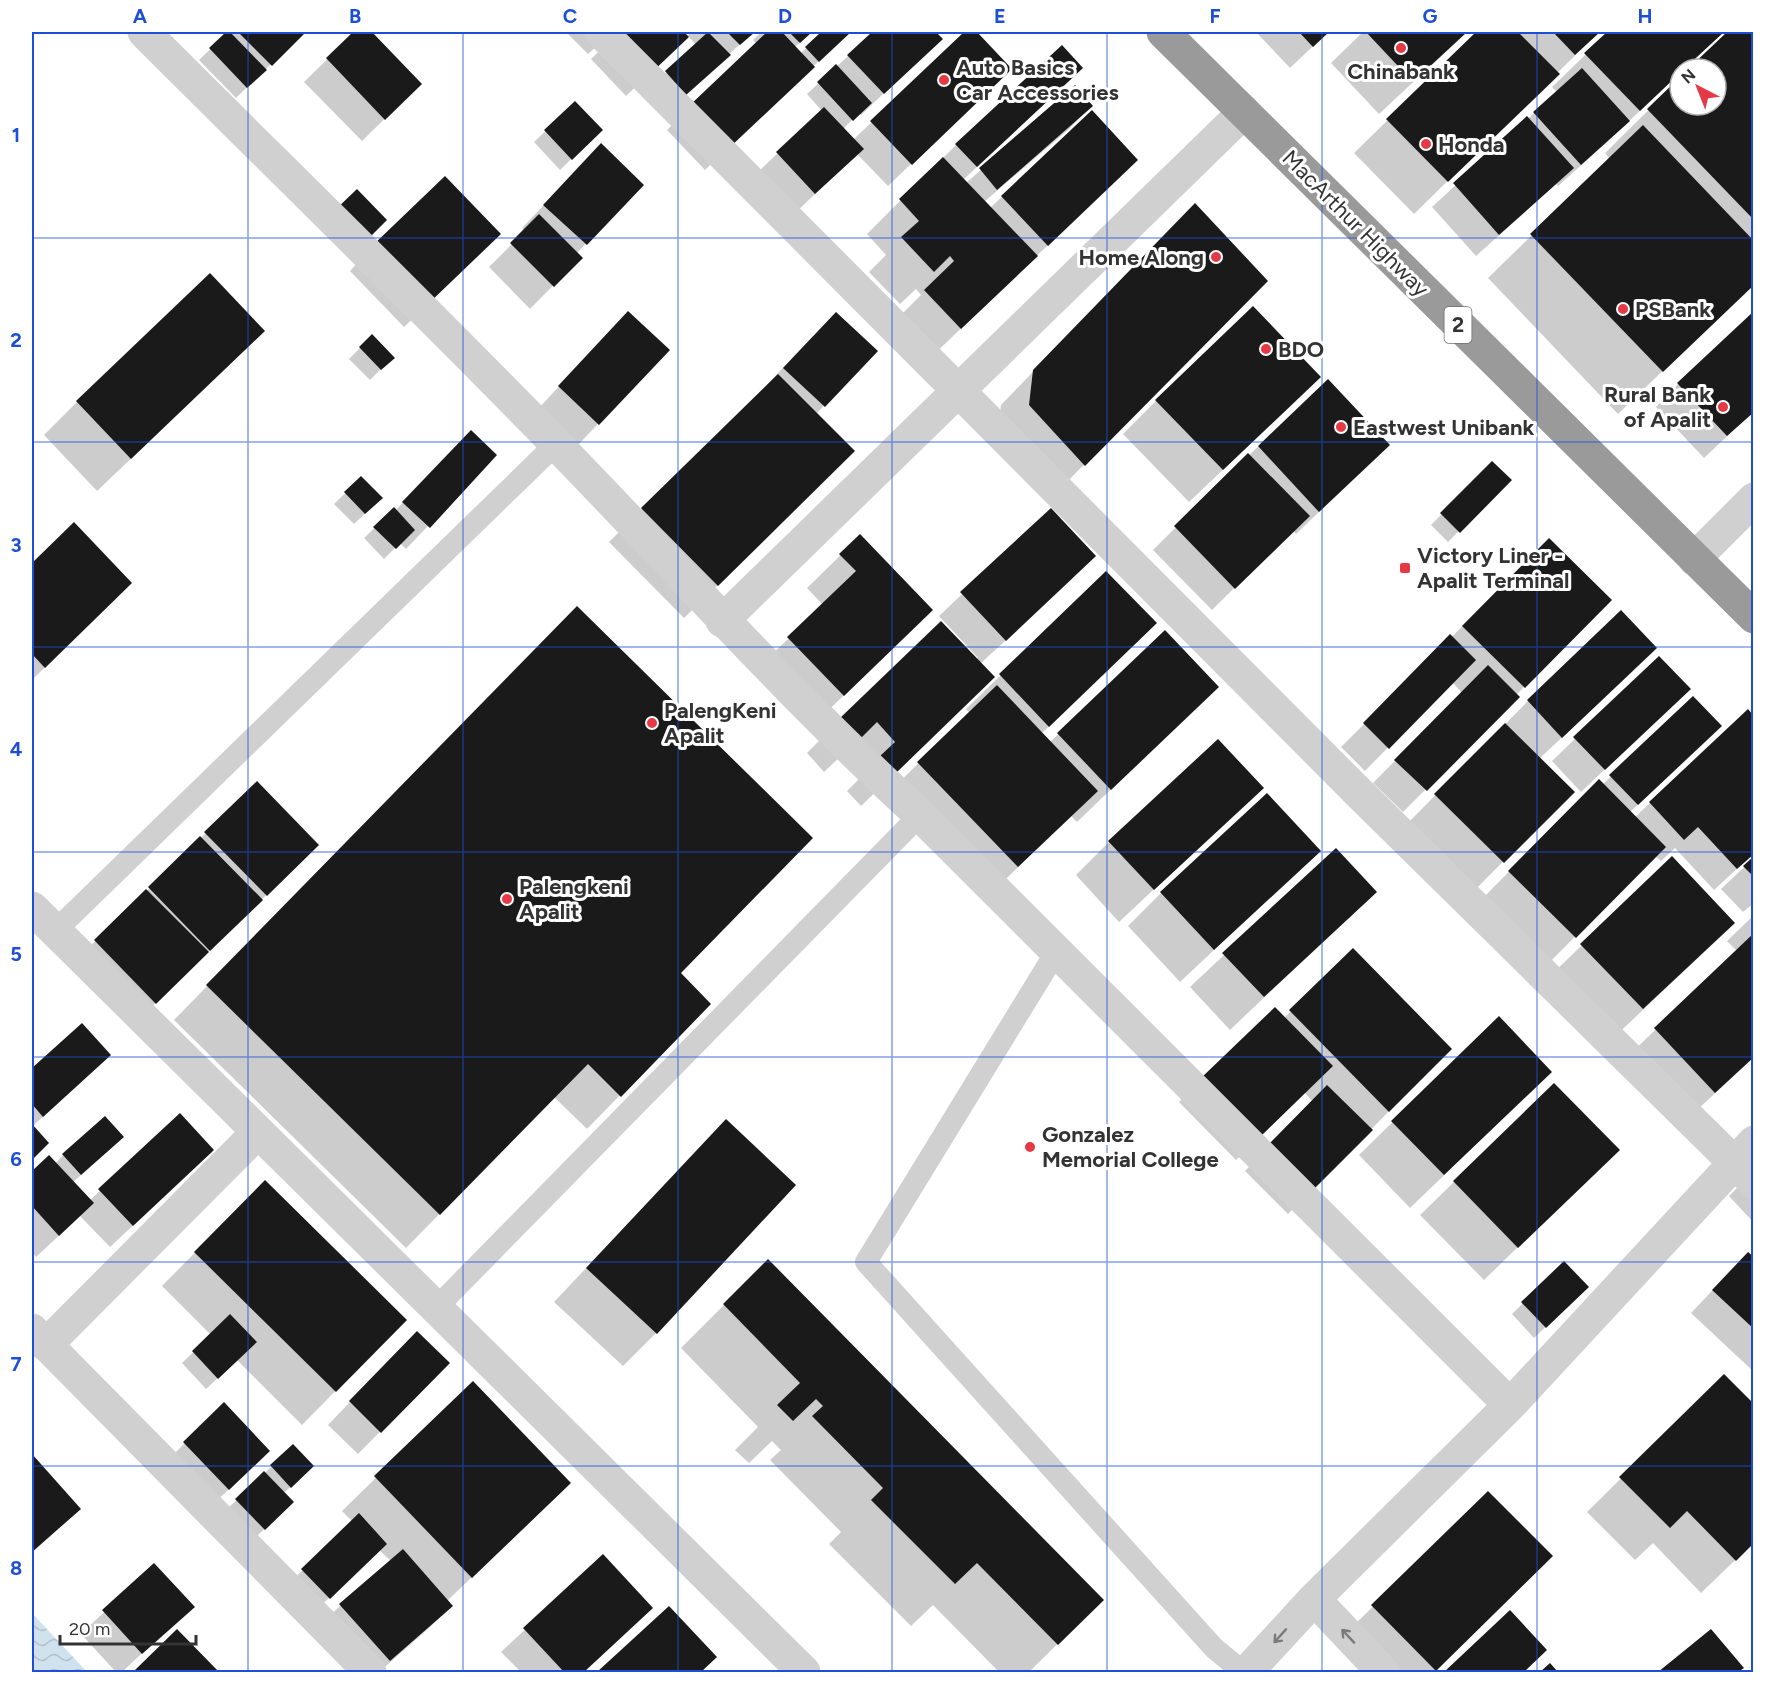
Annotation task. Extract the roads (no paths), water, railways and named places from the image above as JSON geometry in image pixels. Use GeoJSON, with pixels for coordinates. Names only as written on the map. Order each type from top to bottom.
{"type":"FeatureCollection","features":[{"type":"Feature","properties":{"kind":"highway","name":"MacArthur Highway"},"geometry":{"type":"LineString","coordinates":[[1163,32],[1754,617]]}},
{"type":"Feature","properties":{"kind":"street"},"geometry":{"type":"LineString","coordinates":[[144,32],[556,444],[722,621],[852,753],[920,815],[1510,1405]]}},
{"type":"Feature","properties":{"kind":"street"},"geometry":{"type":"LineString","coordinates":[[601,32],[957,392],[1351,785],[1747,1162],[1510,1405],[1314,1599],[1245,1672]]}},
{"type":"Feature","properties":{"kind":"street"},"geometry":{"type":"LineString","coordinates":[[722,621],[1244,112]]}},
{"type":"Feature","properties":{"kind":"street"},"geometry":{"type":"LineString","coordinates":[[1694,559],[1754,499]]}},
{"type":"Feature","properties":{"kind":"street"},"geometry":{"type":"LineString","coordinates":[[32,908],[804,1672]]}},
{"type":"Feature","properties":{"kind":"street"},"geometry":{"type":"LineString","coordinates":[[257,1133],[39,1337],[370,1672]]}},
{"type":"Feature","properties":{"kind":"street"},"geometry":{"type":"LineString","coordinates":[[1314,1599],[1383,1672]]}},
{"type":"Feature","properties":{"kind":"lane"},"geometry":{"type":"LineString","coordinates":[[54,932],[556,444]]}},
{"type":"Feature","properties":{"kind":"lane"},"geometry":{"type":"LineString","coordinates":[[435,1309],[920,815]]}},
{"type":"Feature","properties":{"kind":"lane"},"geometry":{"type":"LineString","coordinates":[[1056,951],[866,1262],[1214,1648],[1245,1672]]}},
{"type":"Feature","properties":{"kind":"water"},"geometry":{"type":"Polygon","coordinates":[[[32,1613],[87,1672],[32,1672],[32,1613]]]}},
{"type":"Feature","properties":{"kind":"place","name":"Chinabank"},"geometry":{"type":"Point","coordinates":[1401,48]}},
{"type":"Feature","properties":{"kind":"place","name":"Auto Basics Car Accessories"},"geometry":{"type":"Point","coordinates":[944,80]}},
{"type":"Feature","properties":{"kind":"place","name":"Honda"},"geometry":{"type":"Point","coordinates":[1426,144]}},
{"type":"Feature","properties":{"kind":"place","name":"Home Along"},"geometry":{"type":"Point","coordinates":[1216,257]}},
{"type":"Feature","properties":{"kind":"place","name":"PSBank"},"geometry":{"type":"Point","coordinates":[1623,309]}},
{"type":"Feature","properties":{"kind":"place","name":"BDO"},"geometry":{"type":"Point","coordinates":[1266,349]}},
{"type":"Feature","properties":{"kind":"place","name":"Rural Bank of Apalit"},"geometry":{"type":"Point","coordinates":[1723,407]}},
{"type":"Feature","properties":{"kind":"place","name":"Eastwest Unibank"},"geometry":{"type":"Point","coordinates":[1341,427]}},
{"type":"Feature","properties":{"kind":"place","name":"Victory Liner - Apalit Terminal"},"geometry":{"type":"Point","coordinates":[1405,568]}},
{"type":"Feature","properties":{"kind":"place","name":"PalengKeni Apalit"},"geometry":{"type":"Point","coordinates":[652,723]}},
{"type":"Feature","properties":{"kind":"place","name":"Palengkeni Apalit"},"geometry":{"type":"Point","coordinates":[507,899]}},
{"type":"Feature","properties":{"kind":"place","name":"Gonzalez Memorial College"},"geometry":{"type":"Point","coordinates":[1030,1147]}}]}
